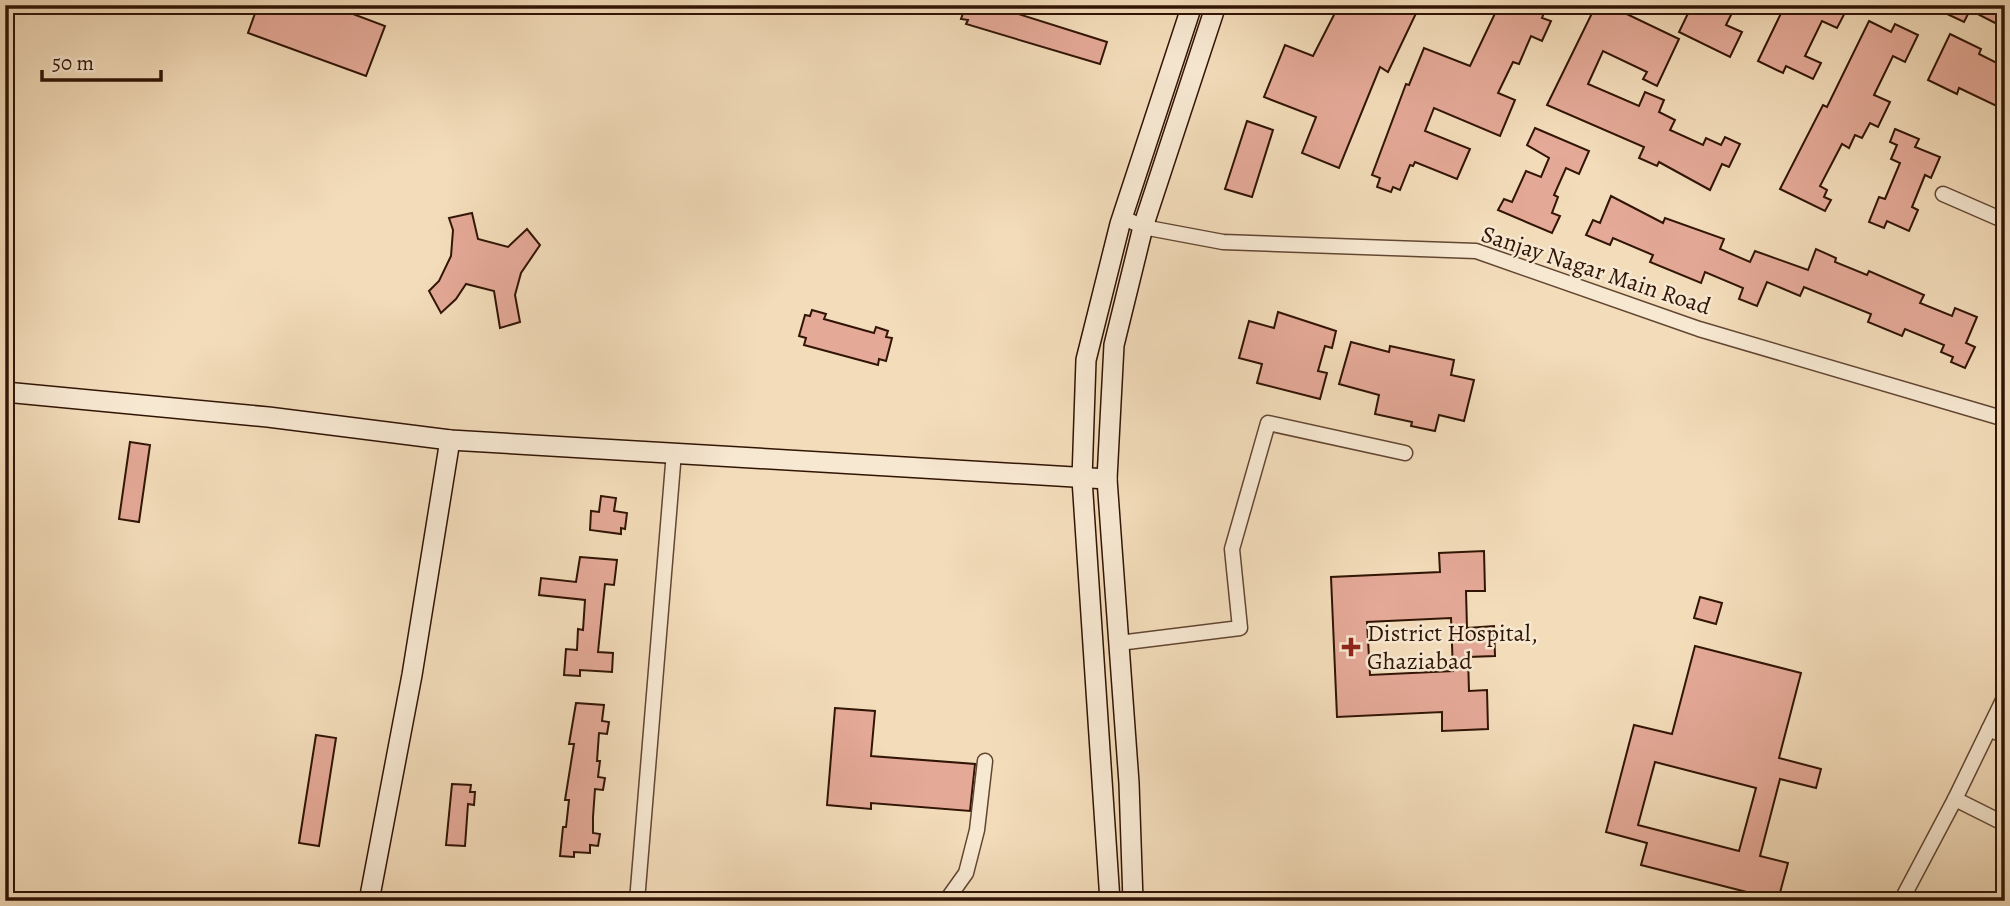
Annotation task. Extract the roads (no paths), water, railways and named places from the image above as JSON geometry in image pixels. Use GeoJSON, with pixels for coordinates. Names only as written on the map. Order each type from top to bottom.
{"type":"FeatureCollection","features":[{"type":"Feature","properties":{"kind":"street"},"geometry":{"type":"LineString","coordinates":[[1110,901],[1082,479],[1086,360],[1122,217],[1192,5]]}},
{"type":"Feature","properties":{"kind":"street"},"geometry":{"type":"LineString","coordinates":[[1133,901],[1107,479],[1114,345],[1143,227],[1216,5]]}},
{"type":"Feature","properties":{"kind":"street"},"geometry":{"type":"LineString","coordinates":[[1943,194],[2005,221]]}},
{"type":"Feature","properties":{"kind":"street","name":"Sanjay Nagar Main Road"},"geometry":{"type":"LineString","coordinates":[[1122,217],[1143,227],[1223,242],[1476,251],[1699,329],[2005,419]]}},
{"type":"Feature","properties":{"kind":"street"},"geometry":{"type":"LineString","coordinates":[[5,392],[268,417],[450,440],[1107,479]]}},
{"type":"Feature","properties":{"kind":"street"},"geometry":{"type":"LineString","coordinates":[[1119,643],[1240,628],[1232,549],[1268,423],[1405,453]]}},
{"type":"Feature","properties":{"kind":"street"},"geometry":{"type":"LineString","coordinates":[[369,901],[412,675],[450,440]]}},
{"type":"Feature","properties":{"kind":"street"},"geometry":{"type":"LineString","coordinates":[[637,901],[674,452]]}},
{"type":"Feature","properties":{"kind":"street"},"geometry":{"type":"LineString","coordinates":[[1901,901],[2005,696]]}},
{"type":"Feature","properties":{"kind":"street"},"geometry":{"type":"LineString","coordinates":[[1989,729],[2005,736]]}},
{"type":"Feature","properties":{"kind":"street"},"geometry":{"type":"LineString","coordinates":[[946,901],[967,873],[977,830],[985,761]]}},
{"type":"Feature","properties":{"kind":"street"},"geometry":{"type":"LineString","coordinates":[[1955,799],[2005,824]]}},
{"type":"Feature","properties":{"kind":"place","name":"District Hospital, Ghaziabad"},"geometry":{"type":"Point","coordinates":[1351,647]}}]}
